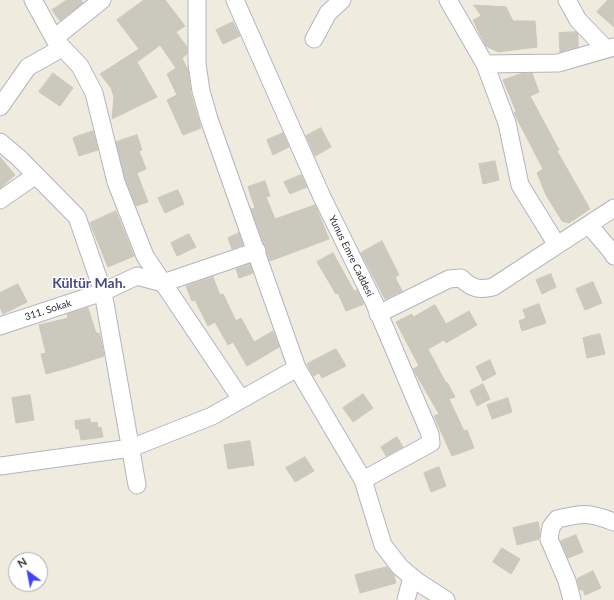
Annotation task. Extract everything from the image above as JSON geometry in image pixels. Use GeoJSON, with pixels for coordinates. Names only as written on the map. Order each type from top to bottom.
{"type":"FeatureCollection","features":[{"type":"Feature","properties":{"kind":"street"},"geometry":{"type":"LineString","coordinates":[[33,0],[58,44],[80,66],[94,93],[116,182],[145,256],[241,399]]}},
{"type":"Feature","properties":{"kind":"street"},"geometry":{"type":"LineString","coordinates":[[0,107],[28,67],[58,44],[62,32],[102,0]]}},
{"type":"Feature","properties":{"kind":"street"},"geometry":{"type":"LineString","coordinates":[[197,0],[197,64],[201,92],[209,119],[257,250],[297,368],[363,480],[383,544],[400,567],[446,600]]}},
{"type":"Feature","properties":{"kind":"street","name":"Yunus Emre Caddesi"},"geometry":{"type":"LineString","coordinates":[[235,0],[322,196],[378,314],[430,434],[430,443],[363,480]]}},
{"type":"Feature","properties":{"kind":"street"},"geometry":{"type":"LineString","coordinates":[[314,39],[328,13],[342,0]]}},
{"type":"Feature","properties":{"kind":"street"},"geometry":{"type":"LineString","coordinates":[[448,0],[485,64],[507,123],[520,185],[558,245]]}},
{"type":"Feature","properties":{"kind":"street"},"geometry":{"type":"LineString","coordinates":[[567,0],[578,20],[610,48]]}},
{"type":"Feature","properties":{"kind":"street"},"geometry":{"type":"LineString","coordinates":[[485,64],[558,63],[610,48]]}},
{"type":"Feature","properties":{"kind":"street"},"geometry":{"type":"LineString","coordinates":[[0,142],[36,175],[77,217],[103,292],[137,485]]}},
{"type":"Feature","properties":{"kind":"street"},"geometry":{"type":"LineString","coordinates":[[0,200],[36,175]]}},
{"type":"Feature","properties":{"kind":"street"},"geometry":{"type":"LineString","coordinates":[[378,314],[449,279],[461,278],[469,286],[479,290],[494,287],[614,208]]}},
{"type":"Feature","properties":{"kind":"street"},"geometry":{"type":"LineString","coordinates":[[589,224],[614,256]]}},
{"type":"Feature","properties":{"kind":"street"},"geometry":{"type":"LineString","coordinates":[[163,282],[257,250]]}},
{"type":"Feature","properties":{"kind":"street","name":"311. Sokak"},"geometry":{"type":"LineString","coordinates":[[0,326],[103,292],[137,276],[163,282]]}},
{"type":"Feature","properties":{"kind":"street"},"geometry":{"type":"LineString","coordinates":[[0,466],[131,448],[212,416],[297,368]]}},
{"type":"Feature","properties":{"kind":"street"},"geometry":{"type":"LineString","coordinates":[[572,600],[567,581],[549,539],[551,527],[557,518],[583,513],[614,522]]}},
{"type":"Feature","properties":{"kind":"street"},"geometry":{"type":"LineString","coordinates":[[406,600],[412,577]]}},
{"type":"Feature","properties":{"kind":"building"},"geometry":{"type":"Polygon","coordinates":[[[67,0],[81,0],[83,3],[60,21],[52,10],[67,0]]]}},
{"type":"Feature","properties":{"kind":"building"},"geometry":{"type":"Polygon","coordinates":[[[144,0],[165,0],[185,26],[176,32],[187,47],[187,54],[182,58],[188,70],[191,94],[201,128],[183,135],[167,100],[177,95],[167,74],[176,68],[160,45],[137,62],[157,97],[112,119],[114,97],[111,88],[100,74],[139,49],[117,20],[144,0]]]}},
{"type":"Feature","properties":{"kind":"building"},"geometry":{"type":"Polygon","coordinates":[[[608,0],[614,0],[614,27],[597,12],[608,0]]]}},
{"type":"Feature","properties":{"kind":"building"},"geometry":{"type":"Polygon","coordinates":[[[474,5],[506,7],[513,21],[535,21],[537,47],[498,52],[486,46],[473,20],[481,16],[474,5]]]}},
{"type":"Feature","properties":{"kind":"building"},"geometry":{"type":"Polygon","coordinates":[[[233,22],[240,36],[223,44],[216,30],[233,22]]]}},
{"type":"Feature","properties":{"kind":"building"},"geometry":{"type":"Polygon","coordinates":[[[576,32],[578,34],[578,47],[560,52],[559,33],[576,32]]]}},
{"type":"Feature","properties":{"kind":"building"},"geometry":{"type":"Polygon","coordinates":[[[53,73],[73,88],[60,106],[39,92],[53,73]]]}},
{"type":"Feature","properties":{"kind":"building"},"geometry":{"type":"Polygon","coordinates":[[[532,73],[539,92],[530,96],[559,150],[557,151],[590,209],[569,223],[562,221],[546,195],[537,173],[543,169],[514,113],[516,111],[503,80],[520,74],[532,73]]]}},
{"type":"Feature","properties":{"kind":"building"},"geometry":{"type":"Polygon","coordinates":[[[321,128],[331,147],[315,156],[306,136],[321,128]]]}},
{"type":"Feature","properties":{"kind":"building"},"geometry":{"type":"Polygon","coordinates":[[[93,131],[98,150],[79,156],[73,138],[93,131]]]}},
{"type":"Feature","properties":{"kind":"building"},"geometry":{"type":"Polygon","coordinates":[[[283,133],[289,147],[273,155],[267,140],[283,133]]]}},
{"type":"Feature","properties":{"kind":"building"},"geometry":{"type":"Polygon","coordinates":[[[137,135],[142,150],[139,151],[146,169],[137,173],[148,202],[136,206],[125,178],[116,142],[137,135]]]}},
{"type":"Feature","properties":{"kind":"building"},"geometry":{"type":"Polygon","coordinates":[[[0,157],[15,175],[0,188],[0,157]]]}},
{"type":"Feature","properties":{"kind":"building"},"geometry":{"type":"Polygon","coordinates":[[[495,161],[499,180],[483,184],[479,164],[495,161]]]}},
{"type":"Feature","properties":{"kind":"building"},"geometry":{"type":"Polygon","coordinates":[[[301,175],[307,187],[290,194],[284,182],[301,175]]]}},
{"type":"Feature","properties":{"kind":"building"},"geometry":{"type":"Polygon","coordinates":[[[265,181],[270,196],[266,197],[275,219],[315,205],[329,239],[270,261],[251,209],[255,208],[248,187],[265,181]]]}},
{"type":"Feature","properties":{"kind":"building"},"geometry":{"type":"Polygon","coordinates":[[[178,190],[184,204],[165,213],[158,198],[178,190]]]}},
{"type":"Feature","properties":{"kind":"building"},"geometry":{"type":"Polygon","coordinates":[[[116,211],[134,256],[108,267],[90,223],[116,211]]]}},
{"type":"Feature","properties":{"kind":"building"},"geometry":{"type":"Polygon","coordinates":[[[239,233],[243,245],[232,249],[228,238],[239,233]]]}},
{"type":"Feature","properties":{"kind":"building"},"geometry":{"type":"Polygon","coordinates":[[[189,234],[196,247],[177,256],[171,243],[189,234]]]}},
{"type":"Feature","properties":{"kind":"building"},"geometry":{"type":"Polygon","coordinates":[[[382,241],[399,275],[395,277],[402,291],[385,299],[361,253],[382,241]]]}},
{"type":"Feature","properties":{"kind":"building"},"geometry":{"type":"Polygon","coordinates":[[[333,253],[354,291],[357,290],[364,304],[346,311],[338,293],[336,294],[317,262],[333,253]]]}},
{"type":"Feature","properties":{"kind":"building"},"geometry":{"type":"Polygon","coordinates":[[[250,264],[253,273],[239,278],[236,269],[250,264]]]}},
{"type":"Feature","properties":{"kind":"building"},"geometry":{"type":"Polygon","coordinates":[[[551,274],[556,287],[542,294],[536,280],[551,274]]]}},
{"type":"Feature","properties":{"kind":"building"},"geometry":{"type":"Polygon","coordinates":[[[213,277],[220,295],[223,294],[236,321],[241,318],[254,342],[273,331],[279,347],[247,366],[233,342],[228,345],[215,322],[208,326],[195,300],[192,301],[186,286],[213,277]]]}},
{"type":"Feature","properties":{"kind":"building"},"geometry":{"type":"Polygon","coordinates":[[[593,282],[602,303],[585,310],[576,289],[593,282]]]}},
{"type":"Feature","properties":{"kind":"building"},"geometry":{"type":"Polygon","coordinates":[[[18,284],[27,302],[3,314],[0,307],[0,293],[18,284]]]}},
{"type":"Feature","properties":{"kind":"building"},"geometry":{"type":"Polygon","coordinates":[[[539,304],[546,323],[522,331],[519,321],[526,318],[523,310],[539,304]]]}},
{"type":"Feature","properties":{"kind":"building"},"geometry":{"type":"Polygon","coordinates":[[[435,305],[446,324],[469,311],[477,325],[446,343],[444,340],[428,349],[455,397],[449,399],[464,431],[467,430],[474,448],[452,456],[434,416],[439,414],[413,369],[419,366],[396,322],[412,314],[413,317],[435,305]]]}},
{"type":"Feature","properties":{"kind":"building"},"geometry":{"type":"Polygon","coordinates":[[[88,308],[96,333],[99,333],[104,356],[46,374],[41,354],[46,353],[39,325],[68,318],[67,314],[88,308]]]}},
{"type":"Feature","properties":{"kind":"building"},"geometry":{"type":"Polygon","coordinates":[[[600,334],[605,354],[587,358],[583,338],[600,334]]]}},
{"type":"Feature","properties":{"kind":"building"},"geometry":{"type":"Polygon","coordinates":[[[336,349],[346,366],[322,378],[319,373],[313,376],[307,364],[336,349]]]}},
{"type":"Feature","properties":{"kind":"building"},"geometry":{"type":"Polygon","coordinates":[[[490,360],[496,374],[483,381],[476,367],[490,360]]]}},
{"type":"Feature","properties":{"kind":"building"},"geometry":{"type":"Polygon","coordinates":[[[483,384],[490,399],[477,406],[470,391],[483,384]]]}},
{"type":"Feature","properties":{"kind":"building"},"geometry":{"type":"Polygon","coordinates":[[[363,394],[373,408],[353,422],[343,408],[363,394]]]}},
{"type":"Feature","properties":{"kind":"building"},"geometry":{"type":"Polygon","coordinates":[[[30,395],[34,420],[16,423],[12,398],[30,395]]]}},
{"type":"Feature","properties":{"kind":"building"},"geometry":{"type":"Polygon","coordinates":[[[508,398],[512,412],[492,419],[487,405],[508,398]]]}},
{"type":"Feature","properties":{"kind":"building"},"geometry":{"type":"Polygon","coordinates":[[[90,419],[91,423],[97,422],[98,428],[101,427],[103,437],[81,440],[79,429],[76,429],[75,421],[90,419]]]}},
{"type":"Feature","properties":{"kind":"building"},"geometry":{"type":"Polygon","coordinates":[[[397,437],[403,447],[386,456],[381,447],[397,437]]]}},
{"type":"Feature","properties":{"kind":"building"},"geometry":{"type":"Polygon","coordinates":[[[250,441],[254,465],[228,469],[224,445],[250,441]]]}},
{"type":"Feature","properties":{"kind":"building"},"geometry":{"type":"Polygon","coordinates":[[[305,457],[314,471],[295,482],[286,468],[305,457]]]}},
{"type":"Feature","properties":{"kind":"building"},"geometry":{"type":"Polygon","coordinates":[[[439,467],[446,486],[431,492],[424,473],[439,467]]]}},
{"type":"Feature","properties":{"kind":"building"},"geometry":{"type":"Polygon","coordinates":[[[538,522],[540,532],[539,539],[517,545],[513,528],[538,522]]]}},
{"type":"Feature","properties":{"kind":"building"},"geometry":{"type":"Polygon","coordinates":[[[576,535],[583,552],[568,558],[561,541],[576,535]]]}},
{"type":"Feature","properties":{"kind":"building"},"geometry":{"type":"Polygon","coordinates":[[[502,548],[520,559],[511,574],[493,562],[502,548]]]}},
{"type":"Feature","properties":{"kind":"building"},"geometry":{"type":"Polygon","coordinates":[[[387,567],[394,575],[396,583],[360,593],[355,575],[387,567]]]}},
{"type":"Feature","properties":{"kind":"building"},"geometry":{"type":"Polygon","coordinates":[[[593,571],[601,588],[585,595],[583,590],[580,590],[577,579],[593,571]]]}},
{"type":"Feature","properties":{"kind":"district","name":"Kültür Mah."},"geometry":{"type":"Point","coordinates":[89,283]}}]}
